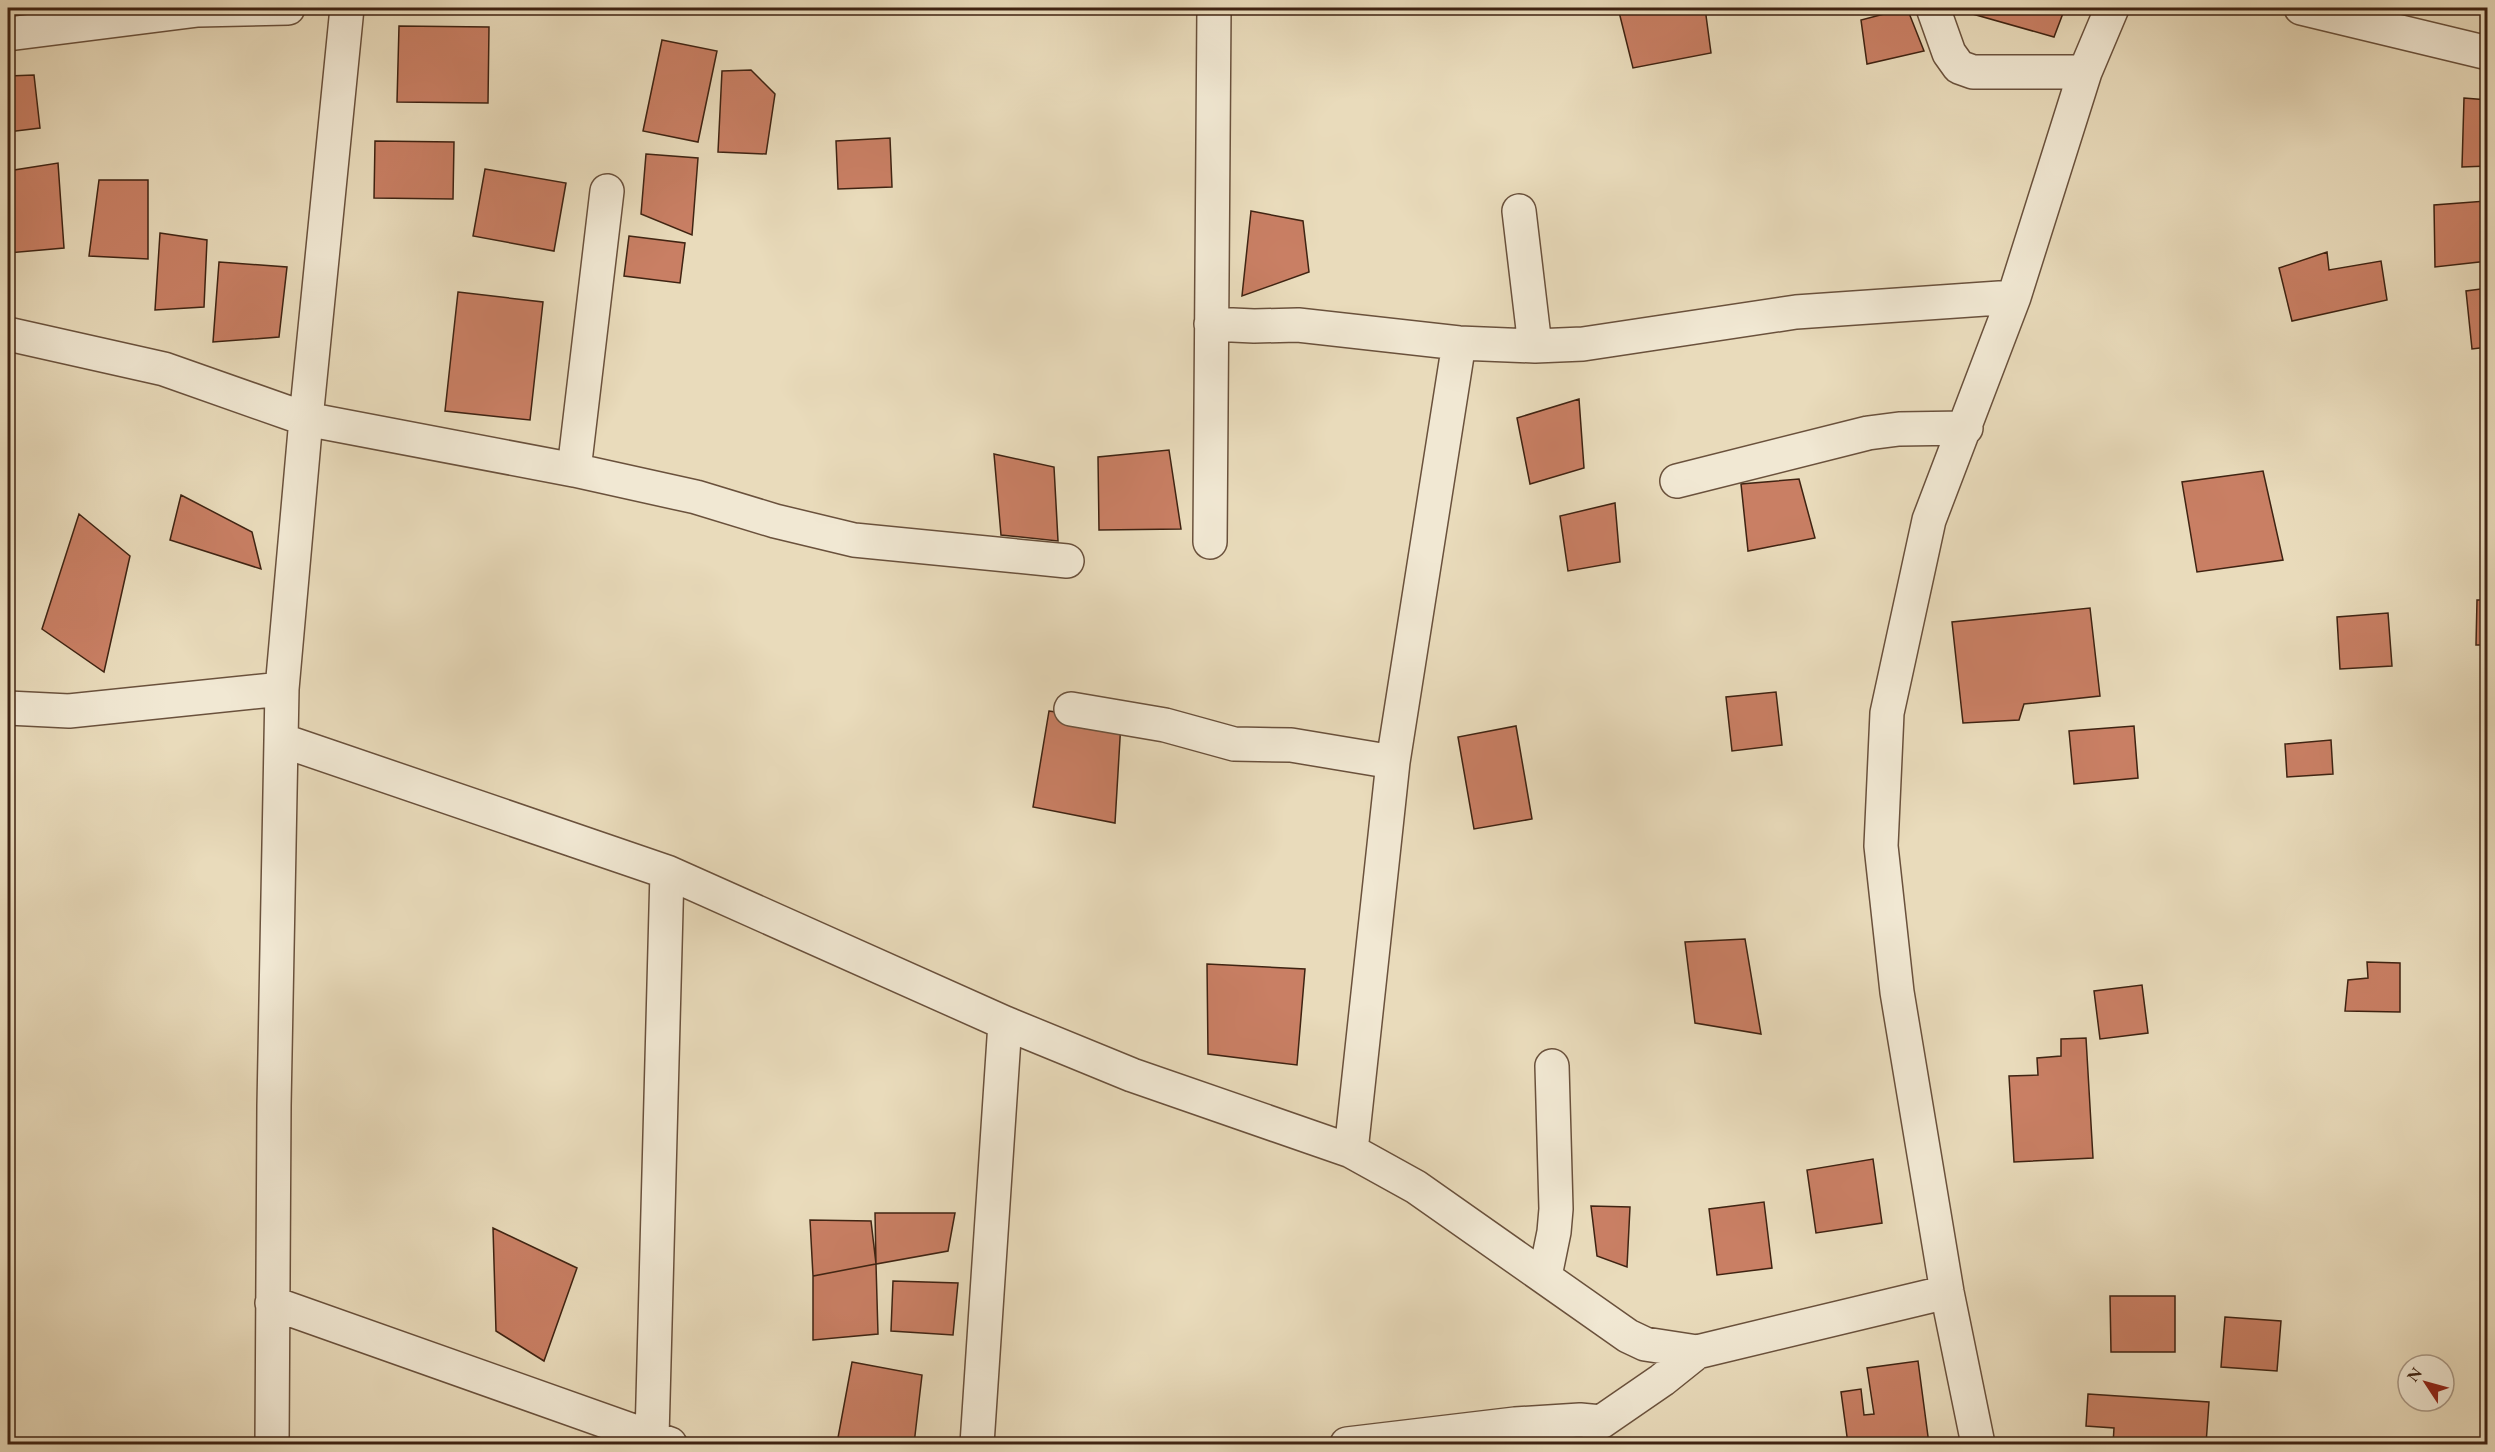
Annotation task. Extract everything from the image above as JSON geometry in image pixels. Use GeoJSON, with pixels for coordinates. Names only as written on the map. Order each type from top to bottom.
{"type":"FeatureCollection","features":[{"type":"Feature","properties":{"kind":"street"},"geometry":{"type":"LineString","coordinates":[[8,34],[198,10],[288,8]]}},
{"type":"Feature","properties":{"kind":"street"},"geometry":{"type":"LineString","coordinates":[[272,1444],[272,1303],[282,689],[306,418],[347,8]]}},
{"type":"Feature","properties":{"kind":"street"},"geometry":{"type":"LineString","coordinates":[[1210,542],[1214,8]]}},
{"type":"Feature","properties":{"kind":"street"},"geometry":{"type":"LineString","coordinates":[[1933,8],[1950,53],[1959,67],[1973,72],[2085,72]]}},
{"type":"Feature","properties":{"kind":"street"},"geometry":{"type":"LineString","coordinates":[[1978,1444],[1947,1292],[1897,992],[1881,846],[1887,713],[1929,520],[1966,428],[2014,297],[2085,72],[2112,8]]}},
{"type":"Feature","properties":{"kind":"street"},"geometry":{"type":"LineString","coordinates":[[2301,8],[2487,53]]}},
{"type":"Feature","properties":{"kind":"street"},"geometry":{"type":"LineString","coordinates":[[574,470],[607,191]]}},
{"type":"Feature","properties":{"kind":"street"},"geometry":{"type":"LineString","coordinates":[[1519,211],[1535,346]]}},
{"type":"Feature","properties":{"kind":"street"},"geometry":{"type":"LineString","coordinates":[[1211,324],[1298,325],[1459,343],[1535,346],[1583,344],[1796,312],[2014,297]]}},
{"type":"Feature","properties":{"kind":"street"},"geometry":{"type":"LineString","coordinates":[[8,334],[164,369],[306,418],[574,470],[696,497],[775,521],[854,540],[1067,561]]}},
{"type":"Feature","properties":{"kind":"street"},"geometry":{"type":"LineString","coordinates":[[1351,1151],[1394,762],[1459,343]]}},
{"type":"Feature","properties":{"kind":"street"},"geometry":{"type":"LineString","coordinates":[[1677,481],[1868,433],[1899,429],[1966,428]]}},
{"type":"Feature","properties":{"kind":"street"},"geometry":{"type":"LineString","coordinates":[[8,708],[69,711],[282,689]]}},
{"type":"Feature","properties":{"kind":"street"},"geometry":{"type":"LineString","coordinates":[[1071,710],[1165,725],[1234,744],[1291,745],[1394,762]]}},
{"type":"Feature","properties":{"kind":"street"},"geometry":{"type":"LineString","coordinates":[[281,740],[667,872],[1005,1023],[1132,1075],[1351,1151],[1416,1187],[1628,1336],[1645,1344],[1697,1352],[1947,1292]]}},
{"type":"Feature","properties":{"kind":"street"},"geometry":{"type":"LineString","coordinates":[[272,1303],[662,1441],[667,872]]}},
{"type":"Feature","properties":{"kind":"street"},"geometry":{"type":"LineString","coordinates":[[977,1444],[1005,1023]]}},
{"type":"Feature","properties":{"kind":"street"},"geometry":{"type":"LineString","coordinates":[[1545,1276],[1556,1209],[1552,1066]]}},
{"type":"Feature","properties":{"kind":"street"},"geometry":{"type":"LineString","coordinates":[[1347,1444],[1515,1424],[1580,1420],[1598,1433],[1697,1352]]}},
{"type":"Feature","properties":{"kind":"building"},"geometry":{"type":"Polygon","coordinates":[[[1631,8],[1705,8],[1711,53],[1633,68],[1619,12],[1631,8]]]}},
{"type":"Feature","properties":{"kind":"building"},"geometry":{"type":"Polygon","coordinates":[[[1907,8],[1924,51],[1867,64],[1861,20],[1907,8]]]}},
{"type":"Feature","properties":{"kind":"building"},"geometry":{"type":"Polygon","coordinates":[[[1964,8],[2065,8],[2054,37],[1962,11],[1964,8]]]}},
{"type":"Feature","properties":{"kind":"building"},"geometry":{"type":"Polygon","coordinates":[[[399,26],[489,27],[488,103],[397,102],[399,26]]]}},
{"type":"Feature","properties":{"kind":"building"},"geometry":{"type":"Polygon","coordinates":[[[662,40],[717,51],[698,142],[643,131],[662,40]]]}},
{"type":"Feature","properties":{"kind":"building"},"geometry":{"type":"Polygon","coordinates":[[[751,70],[775,94],[766,154],[718,152],[722,71],[751,70]]]}},
{"type":"Feature","properties":{"kind":"building"},"geometry":{"type":"Polygon","coordinates":[[[34,75],[40,128],[8,132],[8,76],[34,75]]]}},
{"type":"Feature","properties":{"kind":"building"},"geometry":{"type":"Polygon","coordinates":[[[2464,98],[2488,100],[2488,166],[2462,167],[2464,98]]]}},
{"type":"Feature","properties":{"kind":"building"},"geometry":{"type":"Polygon","coordinates":[[[890,138],[892,187],[838,189],[836,141],[890,138]]]}},
{"type":"Feature","properties":{"kind":"building"},"geometry":{"type":"Polygon","coordinates":[[[375,141],[454,142],[453,199],[374,198],[375,141]]]}},
{"type":"Feature","properties":{"kind":"building"},"geometry":{"type":"Polygon","coordinates":[[[646,154],[698,158],[692,235],[641,214],[646,154]]]}},
{"type":"Feature","properties":{"kind":"building"},"geometry":{"type":"Polygon","coordinates":[[[58,163],[64,248],[8,253],[8,171],[58,163]]]}},
{"type":"Feature","properties":{"kind":"building"},"geometry":{"type":"Polygon","coordinates":[[[485,169],[566,183],[554,251],[473,236],[485,169]]]}},
{"type":"Feature","properties":{"kind":"building"},"geometry":{"type":"Polygon","coordinates":[[[99,180],[148,180],[148,259],[89,256],[99,180]]]}},
{"type":"Feature","properties":{"kind":"building"},"geometry":{"type":"Polygon","coordinates":[[[2486,201],[2488,261],[2435,267],[2434,205],[2486,201]]]}},
{"type":"Feature","properties":{"kind":"building"},"geometry":{"type":"Polygon","coordinates":[[[1251,211],[1303,221],[1309,272],[1242,296],[1251,211]]]}},
{"type":"Feature","properties":{"kind":"building"},"geometry":{"type":"Polygon","coordinates":[[[160,233],[207,240],[204,307],[155,310],[160,233]]]}},
{"type":"Feature","properties":{"kind":"building"},"geometry":{"type":"Polygon","coordinates":[[[629,236],[685,243],[680,283],[624,276],[629,236]]]}},
{"type":"Feature","properties":{"kind":"building"},"geometry":{"type":"Polygon","coordinates":[[[2327,252],[2329,270],[2381,261],[2387,300],[2292,321],[2279,268],[2327,252]]]}},
{"type":"Feature","properties":{"kind":"building"},"geometry":{"type":"Polygon","coordinates":[[[219,262],[287,267],[279,337],[213,342],[219,262]]]}},
{"type":"Feature","properties":{"kind":"building"},"geometry":{"type":"Polygon","coordinates":[[[2488,288],[2488,347],[2472,349],[2466,291],[2488,288]]]}},
{"type":"Feature","properties":{"kind":"building"},"geometry":{"type":"Polygon","coordinates":[[[458,292],[543,302],[530,420],[445,411],[458,292]]]}},
{"type":"Feature","properties":{"kind":"building"},"geometry":{"type":"Polygon","coordinates":[[[1579,399],[1584,468],[1530,484],[1517,418],[1579,399]]]}},
{"type":"Feature","properties":{"kind":"building"},"geometry":{"type":"Polygon","coordinates":[[[1169,450],[1181,529],[1099,530],[1098,457],[1169,450]]]}},
{"type":"Feature","properties":{"kind":"building"},"geometry":{"type":"Polygon","coordinates":[[[994,454],[1054,467],[1058,541],[1001,535],[994,454]]]}},
{"type":"Feature","properties":{"kind":"building"},"geometry":{"type":"Polygon","coordinates":[[[2263,471],[2283,560],[2197,572],[2182,482],[2263,471]]]}},
{"type":"Feature","properties":{"kind":"building"},"geometry":{"type":"Polygon","coordinates":[[[1799,479],[1815,538],[1748,551],[1741,484],[1799,479]]]}},
{"type":"Feature","properties":{"kind":"building"},"geometry":{"type":"Polygon","coordinates":[[[181,495],[252,532],[261,569],[170,540],[181,495]]]}},
{"type":"Feature","properties":{"kind":"building"},"geometry":{"type":"Polygon","coordinates":[[[1615,503],[1620,562],[1568,571],[1560,516],[1615,503]]]}},
{"type":"Feature","properties":{"kind":"building"},"geometry":{"type":"Polygon","coordinates":[[[79,514],[130,556],[104,672],[42,629],[79,514]]]}},
{"type":"Feature","properties":{"kind":"building"},"geometry":{"type":"Polygon","coordinates":[[[2477,600],[2488,600],[2488,645],[2476,645],[2477,600]]]}},
{"type":"Feature","properties":{"kind":"building"},"geometry":{"type":"Polygon","coordinates":[[[2090,608],[2100,696],[2024,704],[2019,720],[1963,723],[1952,622],[2090,608]]]}},
{"type":"Feature","properties":{"kind":"building"},"geometry":{"type":"Polygon","coordinates":[[[2388,613],[2392,666],[2340,669],[2337,617],[2388,613]]]}},
{"type":"Feature","properties":{"kind":"building"},"geometry":{"type":"Polygon","coordinates":[[[1776,692],[1782,745],[1732,751],[1726,697],[1776,692]]]}},
{"type":"Feature","properties":{"kind":"building"},"geometry":{"type":"Polygon","coordinates":[[[1049,711],[1121,722],[1115,823],[1033,807],[1049,711]]]}},
{"type":"Feature","properties":{"kind":"building"},"geometry":{"type":"Polygon","coordinates":[[[1516,726],[1532,819],[1474,829],[1458,737],[1516,726]]]}},
{"type":"Feature","properties":{"kind":"building"},"geometry":{"type":"Polygon","coordinates":[[[2134,726],[2138,778],[2074,784],[2069,731],[2134,726]]]}},
{"type":"Feature","properties":{"kind":"building"},"geometry":{"type":"Polygon","coordinates":[[[2331,740],[2333,774],[2287,777],[2285,744],[2331,740]]]}},
{"type":"Feature","properties":{"kind":"building"},"geometry":{"type":"Polygon","coordinates":[[[1745,939],[1761,1034],[1695,1023],[1685,942],[1745,939]]]}},
{"type":"Feature","properties":{"kind":"building"},"geometry":{"type":"Polygon","coordinates":[[[2367,962],[2400,963],[2400,1012],[2345,1011],[2348,980],[2368,978],[2367,962]]]}},
{"type":"Feature","properties":{"kind":"building"},"geometry":{"type":"Polygon","coordinates":[[[1207,964],[1305,969],[1297,1065],[1208,1054],[1207,964]]]}},
{"type":"Feature","properties":{"kind":"building"},"geometry":{"type":"Polygon","coordinates":[[[2142,985],[2148,1033],[2100,1039],[2094,991],[2142,985]]]}},
{"type":"Feature","properties":{"kind":"building"},"geometry":{"type":"Polygon","coordinates":[[[2086,1038],[2093,1158],[2014,1162],[2009,1076],[2038,1075],[2037,1058],[2061,1056],[2061,1039],[2086,1038]]]}},
{"type":"Feature","properties":{"kind":"building"},"geometry":{"type":"Polygon","coordinates":[[[2488,1101],[2488,1188],[2482,1187],[2488,1101]]]}},
{"type":"Feature","properties":{"kind":"building"},"geometry":{"type":"Polygon","coordinates":[[[1873,1159],[1882,1223],[1816,1233],[1807,1170],[1873,1159]]]}},
{"type":"Feature","properties":{"kind":"building"},"geometry":{"type":"Polygon","coordinates":[[[1764,1202],[1772,1268],[1717,1275],[1709,1209],[1764,1202]]]}},
{"type":"Feature","properties":{"kind":"building"},"geometry":{"type":"Polygon","coordinates":[[[1591,1206],[1630,1207],[1627,1267],[1597,1256],[1591,1206]]]}},
{"type":"Feature","properties":{"kind":"building"},"geometry":{"type":"Polygon","coordinates":[[[875,1213],[955,1213],[948,1251],[876,1264],[875,1213]]]}},
{"type":"Feature","properties":{"kind":"building"},"geometry":{"type":"Polygon","coordinates":[[[810,1220],[871,1221],[876,1264],[813,1276],[810,1220]]]}},
{"type":"Feature","properties":{"kind":"building"},"geometry":{"type":"Polygon","coordinates":[[[493,1228],[577,1268],[544,1361],[496,1331],[493,1228]]]}},
{"type":"Feature","properties":{"kind":"building"},"geometry":{"type":"Polygon","coordinates":[[[876,1264],[878,1334],[813,1340],[813,1276],[876,1264]]]}},
{"type":"Feature","properties":{"kind":"building"},"geometry":{"type":"Polygon","coordinates":[[[893,1281],[958,1283],[953,1335],[891,1331],[893,1281]]]}},
{"type":"Feature","properties":{"kind":"building"},"geometry":{"type":"Polygon","coordinates":[[[2110,1296],[2175,1296],[2175,1352],[2111,1352],[2110,1296]]]}},
{"type":"Feature","properties":{"kind":"building"},"geometry":{"type":"Polygon","coordinates":[[[2225,1317],[2281,1321],[2277,1371],[2221,1367],[2225,1317]]]}},
{"type":"Feature","properties":{"kind":"building"},"geometry":{"type":"Polygon","coordinates":[[[1918,1361],[1929,1444],[1848,1444],[1841,1392],[1861,1389],[1864,1415],[1874,1414],[1867,1368],[1918,1361]]]}},
{"type":"Feature","properties":{"kind":"building"},"geometry":{"type":"Polygon","coordinates":[[[852,1362],[922,1375],[914,1444],[837,1443],[852,1362]]]}},
{"type":"Feature","properties":{"kind":"building"},"geometry":{"type":"Polygon","coordinates":[[[2088,1394],[2209,1402],[2206,1444],[2113,1444],[2114,1428],[2086,1426],[2088,1394]]]}}]}
